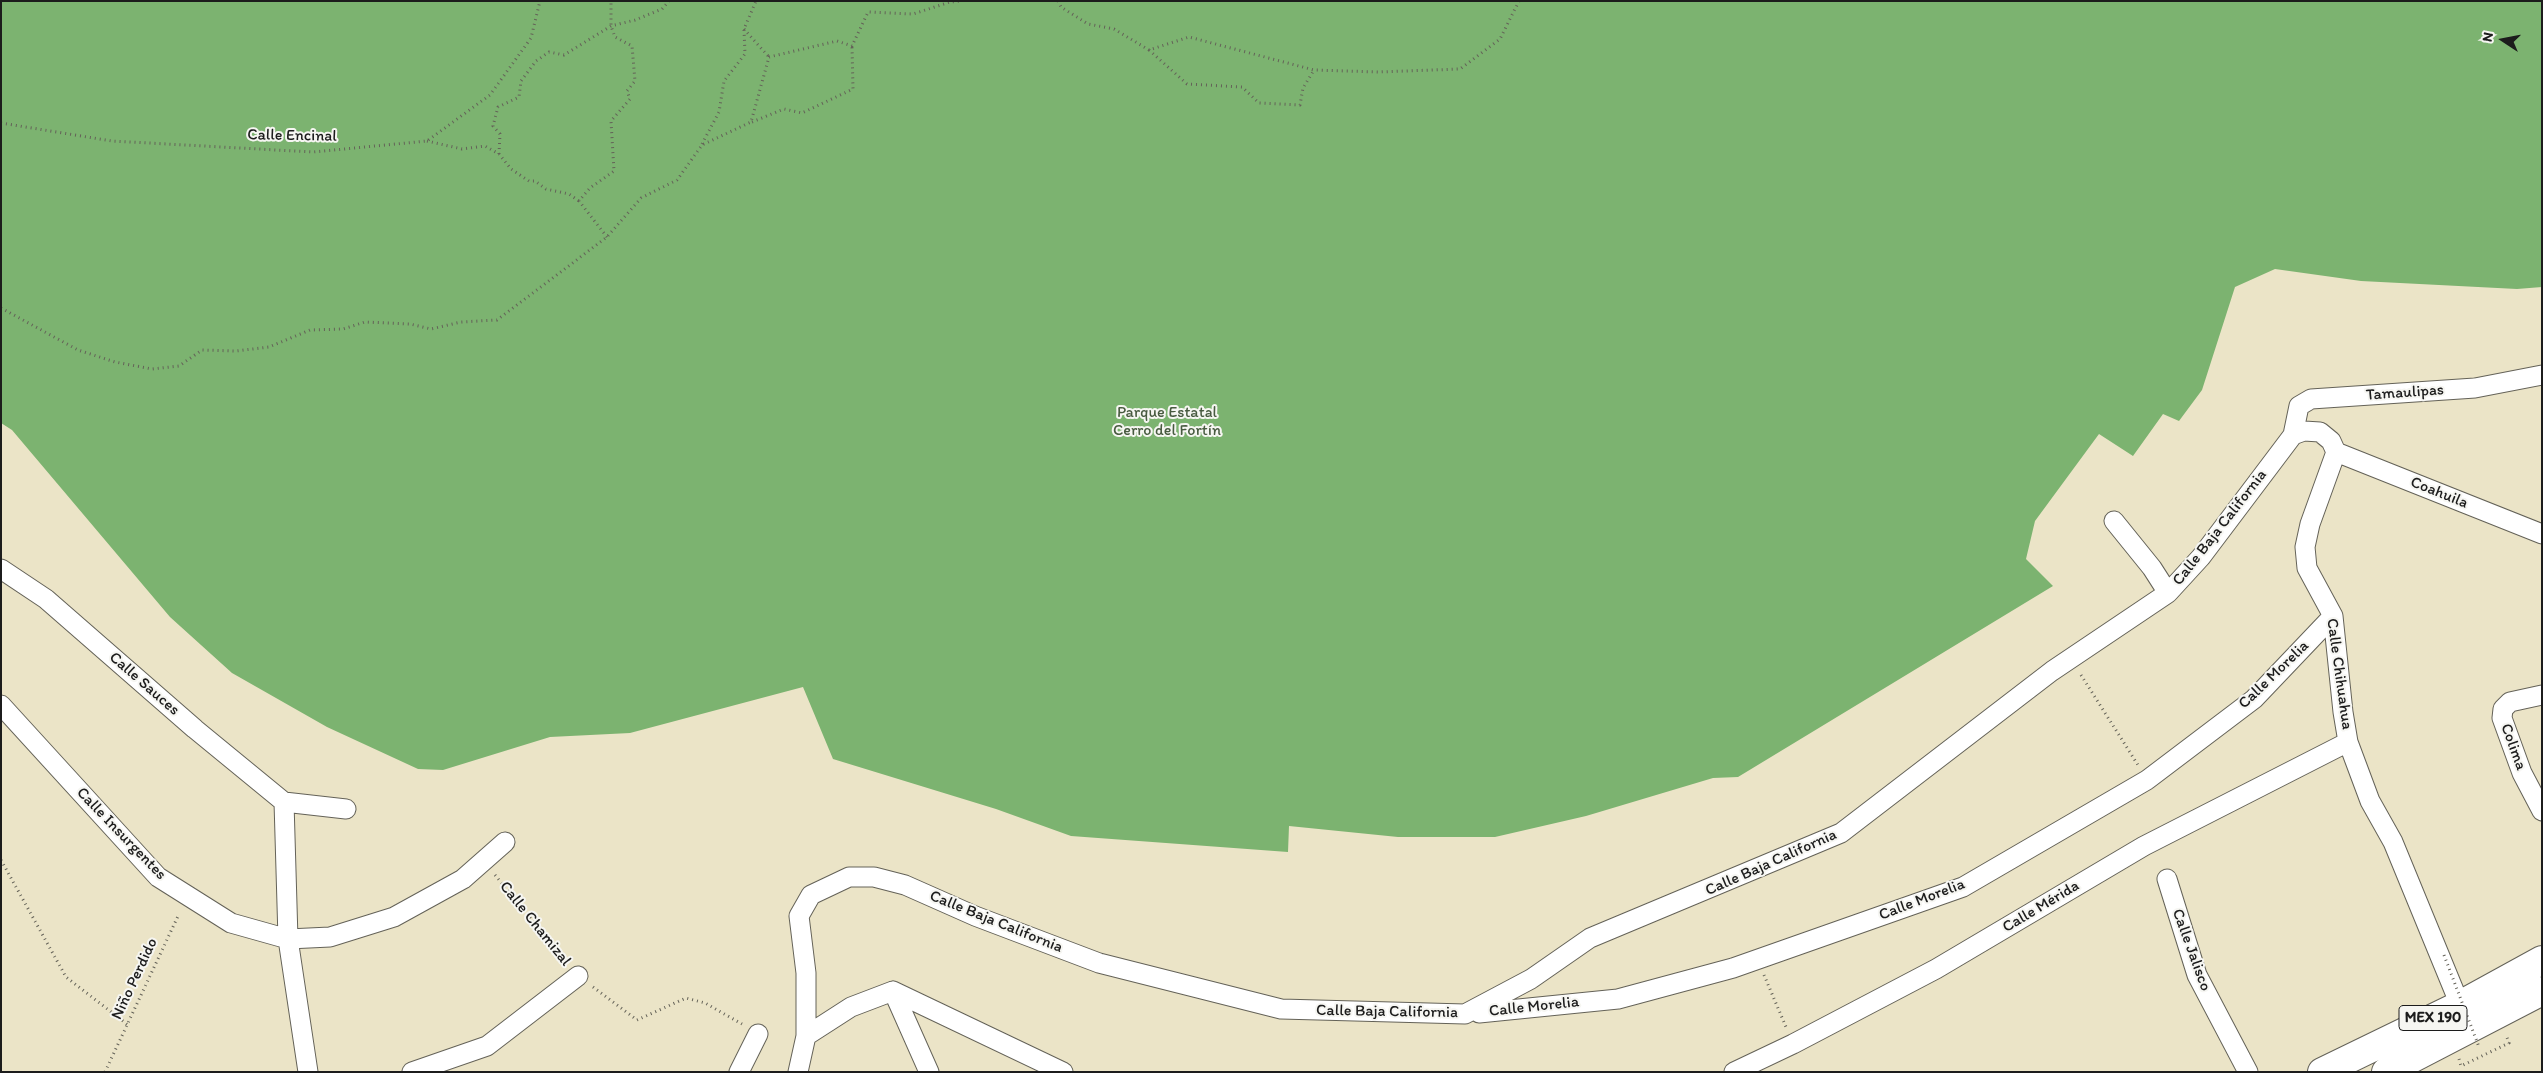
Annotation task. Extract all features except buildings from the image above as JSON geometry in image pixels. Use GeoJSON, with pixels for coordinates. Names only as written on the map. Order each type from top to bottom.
{"type":"FeatureCollection","features":[{"type":"Feature","properties":{"kind":"main road","name":"MEX 190"},"geometry":{"type":"LineString","coordinates":[[2322,1072],[2460,1005],[2542,960]]}},
{"type":"Feature","properties":{"kind":"main road","name":"MEX 190"},"geometry":{"type":"LineString","coordinates":[[2386,1072],[2419,1063],[2542,991]]}},
{"type":"Feature","properties":{"kind":"street","name":"Tamaulipas"},"geometry":{"type":"LineString","coordinates":[[2293,435],[2299,406],[2311,399],[2475,388],[2542,375]]}},
{"type":"Feature","properties":{"kind":"street"},"geometry":{"type":"LineString","coordinates":[[2293,435],[2304,431],[2320,432],[2331,441],[2336,452]]}},
{"type":"Feature","properties":{"kind":"street","name":"Calle Baja California"},"geometry":{"type":"LineString","coordinates":[[798,1072],[806,1036],[806,973],[799,916],[811,894],[849,877],[874,876],[905,884],[976,916],[1099,963],[1281,1009],[1465,1014],[1531,979],[1590,938],[1841,833],[2052,671],[2168,593],[2201,557],[2293,435]]}},
{"type":"Feature","properties":{"kind":"street","name":"Coahuila"},"geometry":{"type":"LineString","coordinates":[[2336,452],[2542,534]]}},
{"type":"Feature","properties":{"kind":"street","name":"Calle Chihuahua"},"geometry":{"type":"LineString","coordinates":[[2336,452],[2310,524],[2305,547],[2308,568],[2333,616],[2348,742],[2370,801],[2393,842],[2460,1005]]}},
{"type":"Feature","properties":{"kind":"street"},"geometry":{"type":"LineString","coordinates":[[2114,521],[2147,561],[2168,593]]}},
{"type":"Feature","properties":{"kind":"street","name":"Calle Sauces"},"geometry":{"type":"LineString","coordinates":[[1,569],[46,599],[195,729],[284,802]]}},
{"type":"Feature","properties":{"kind":"street","name":"Calle Morelia"},"geometry":{"type":"LineString","coordinates":[[1465,1014],[1618,998],[1758,960],[1963,886],[2148,780],[2254,699],[2333,616]]}},
{"type":"Feature","properties":{"kind":"street","name":"Colima"},"geometry":{"type":"LineString","coordinates":[[2542,695],[2510,702],[2503,710],[2502,718],[2522,773],[2542,811]]}},
{"type":"Feature","properties":{"kind":"street","name":"Calle Insurgentes"},"geometry":{"type":"LineString","coordinates":[[1,705],[158,877],[231,923],[288,939],[330,937],[394,917],[463,879],[505,842]]}},
{"type":"Feature","properties":{"kind":"street","name":"Calle Mérida"},"geometry":{"type":"LineString","coordinates":[[1734,1072],[1793,1044],[1869,1002],[1936,969],[2144,846],[2348,742]]}},
{"type":"Feature","properties":{"kind":"street"},"geometry":{"type":"LineString","coordinates":[[308,1072],[288,939],[284,802],[346,809]]}},
{"type":"Feature","properties":{"kind":"street","name":"Calle Jalisco"},"geometry":{"type":"LineString","coordinates":[[2166,879],[2197,975],[2248,1072]]}},
{"type":"Feature","properties":{"kind":"street","name":"Calle Chamizal"},"geometry":{"type":"LineString","coordinates":[[412,1072],[487,1046],[578,976]]}},
{"type":"Feature","properties":{"kind":"street"},"geometry":{"type":"LineString","coordinates":[[893,991],[929,1072]]}},
{"type":"Feature","properties":{"kind":"street"},"geometry":{"type":"LineString","coordinates":[[806,1036],[851,1007],[893,991],[1063,1072]]}},
{"type":"Feature","properties":{"kind":"street"},"geometry":{"type":"LineString","coordinates":[[738,1072],[758,1034]]}},
{"type":"Feature","properties":{"kind":"path"},"geometry":{"type":"LineString","coordinates":[[427,141],[490,95],[531,38],[540,1]]}},
{"type":"Feature","properties":{"kind":"path"},"geometry":{"type":"LineString","coordinates":[[579,201],[590,188],[614,171],[611,121],[630,99],[627,91],[635,81],[632,46],[615,37],[611,26],[611,1]]}},
{"type":"Feature","properties":{"kind":"path"},"geometry":{"type":"LineString","coordinates":[[499,154],[500,134],[493,126],[498,107],[519,97],[521,81],[536,61],[549,52],[564,55],[611,26],[636,20],[662,9],[669,1]]}},
{"type":"Feature","properties":{"kind":"path"},"geometry":{"type":"LineString","coordinates":[[1,308],[78,350],[115,362],[152,369],[179,366],[202,350],[236,351],[269,347],[310,330],[343,329],[365,322],[410,324],[431,329],[461,322],[497,320],[607,237],[641,198],[677,180],[702,145],[719,112],[724,81],[745,54],[744,29],[756,1]]}},
{"type":"Feature","properties":{"kind":"path"},"geometry":{"type":"LineString","coordinates":[[702,145],[784,108],[802,113],[854,89],[852,46],[868,12],[913,14],[949,2],[962,1]]}},
{"type":"Feature","properties":{"kind":"path"},"geometry":{"type":"LineString","coordinates":[[1058,1],[1061,7],[1088,24],[1114,29],[1149,50],[1188,84],[1242,88],[1259,102],[1300,105],[1303,88],[1314,70]]}},
{"type":"Feature","properties":{"kind":"path"},"geometry":{"type":"LineString","coordinates":[[1149,50],[1189,37],[1314,70],[1378,72],[1460,69],[1500,39],[1519,1]]}},
{"type":"Feature","properties":{"kind":"path"},"geometry":{"type":"LineString","coordinates":[[744,29],[769,56]]}},
{"type":"Feature","properties":{"kind":"path"},"geometry":{"type":"LineString","coordinates":[[769,56],[837,41],[852,46]]}},
{"type":"Feature","properties":{"kind":"path"},"geometry":{"type":"LineString","coordinates":[[751,122],[769,56]]}},
{"type":"Feature","properties":{"kind":"path","name":"Calle Encinal"},"geometry":{"type":"LineString","coordinates":[[1,123],[112,141],[313,152],[427,141]]}},
{"type":"Feature","properties":{"kind":"path"},"geometry":{"type":"LineString","coordinates":[[427,141],[462,149],[485,146],[499,154],[511,169],[529,181],[535,181],[546,189],[569,194],[579,201],[607,237]]}},
{"type":"Feature","properties":{"kind":"path"},"geometry":{"type":"LineString","coordinates":[[2071,660],[2148,780]]}},
{"type":"Feature","properties":{"kind":"path"},"geometry":{"type":"LineString","coordinates":[[1,860],[66,977],[128,1025]]}},
{"type":"Feature","properties":{"kind":"path","name":"Calle Chamizal"},"geometry":{"type":"LineString","coordinates":[[484,861],[578,976]]}},
{"type":"Feature","properties":{"kind":"path","name":"Niño Perdido"},"geometry":{"type":"LineString","coordinates":[[105,1072],[188,896]]}},
{"type":"Feature","properties":{"kind":"path"},"geometry":{"type":"LineString","coordinates":[[2444,954],[2479,1046],[2488,1042]]}},
{"type":"Feature","properties":{"kind":"path"},"geometry":{"type":"LineString","coordinates":[[1758,960],[1793,1044]]}},
{"type":"Feature","properties":{"kind":"path"},"geometry":{"type":"LineString","coordinates":[[578,976],[637,1020],[686,998],[705,1003],[758,1034]]}},
{"type":"Feature","properties":{"kind":"path"},"geometry":{"type":"LineString","coordinates":[[2461,1066],[2509,1043],[2506,1034],[2497,1038]]}},
{"type":"Feature","properties":{"kind":"green space","name":"Parque Estatal Cerro del Fortín"},"geometry":{"type":"Polygon","coordinates":[[[1,1],[2542,1],[2542,287],[2517,289],[2361,281],[2275,269],[2235,287],[2202,390],[2179,421],[2163,414],[2133,456],[2099,434],[2035,521],[2026,559],[2053,586],[1738,777],[1713,778],[1586,816],[1495,837],[1398,837],[1289,826],[1288,852],[1071,836],[996,809],[833,759],[803,687],[630,733],[550,737],[443,770],[418,769],[327,727],[232,673],[170,617],[12,430],[1,423],[1,1]]]}}]}
